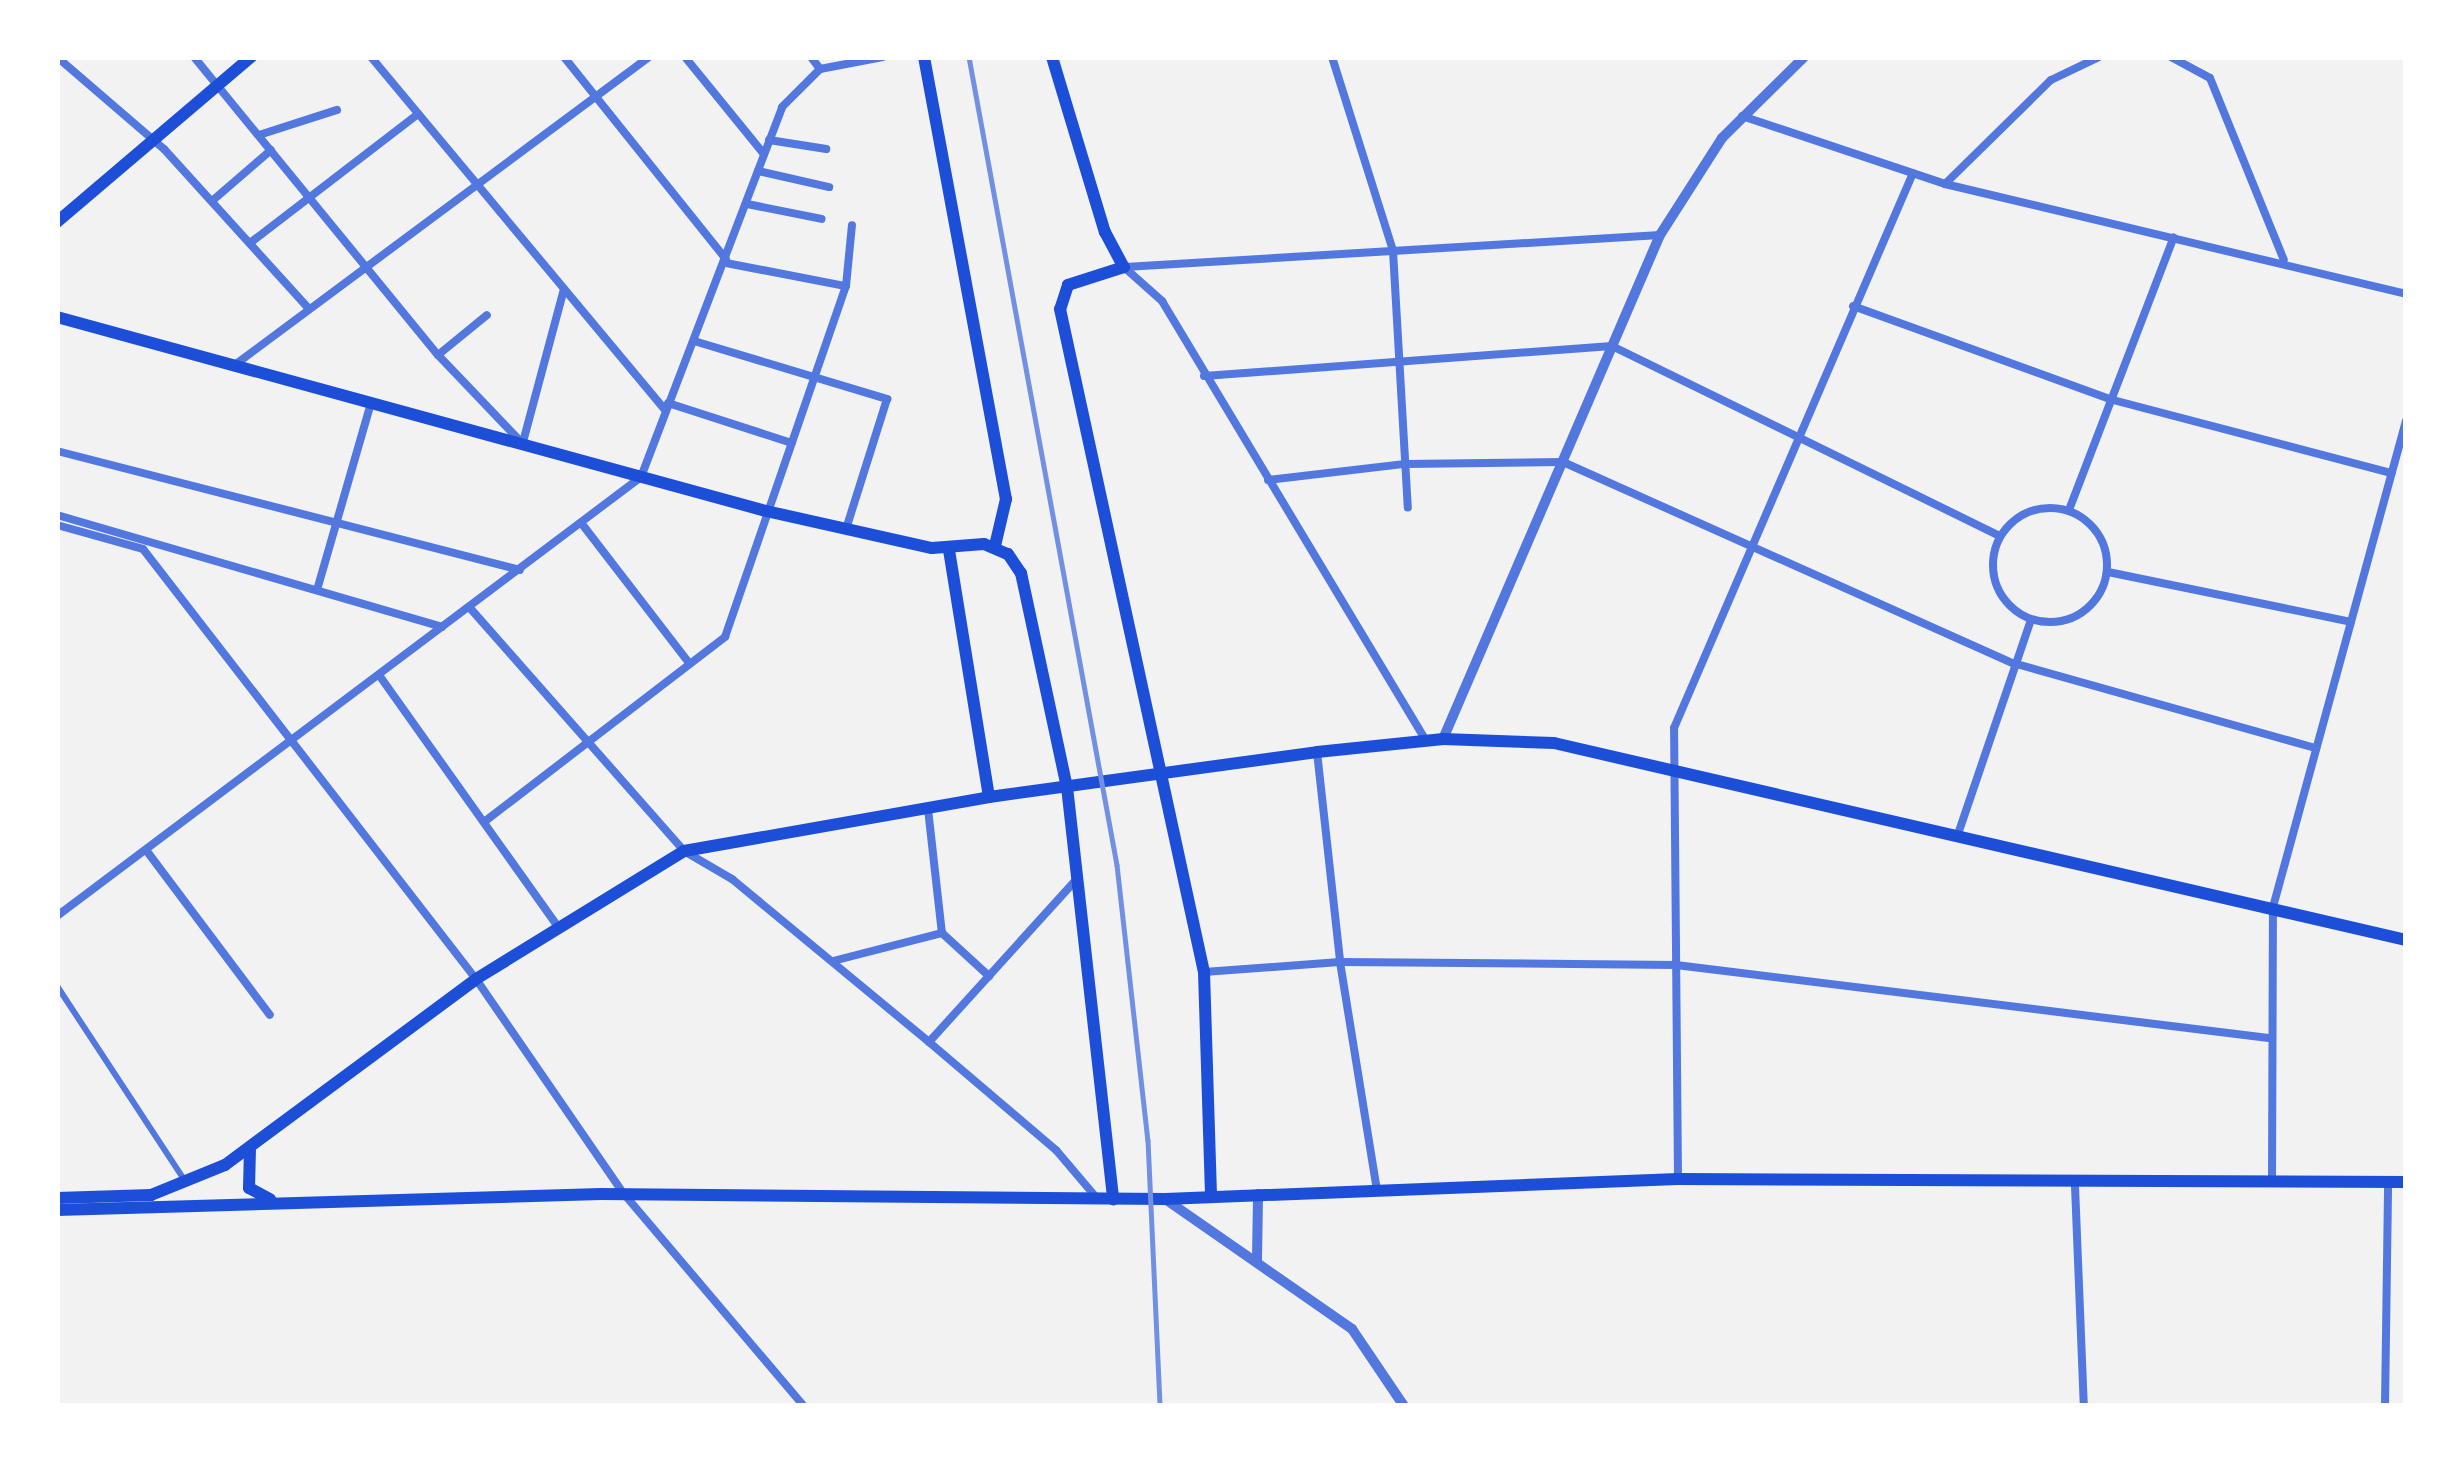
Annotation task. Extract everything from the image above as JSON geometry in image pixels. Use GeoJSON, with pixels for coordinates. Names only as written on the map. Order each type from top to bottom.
{"type":"FeatureCollection","features":[{"type":"Feature","properties":{"kind":"main road"},"geometry":{"type":"LineString","coordinates":[[57,222],[250,57]]}},
{"type":"Feature","properties":{"kind":"main road"},"geometry":{"type":"LineString","coordinates":[[924,57],[1006,499],[995,546]]}},
{"type":"Feature","properties":{"kind":"main road"},"geometry":{"type":"LineString","coordinates":[[1052,57],[1100,218],[1124,267],[1068,285],[1060,309],[1204,972],[1211,1194]]}},
{"type":"Feature","properties":{"kind":"main road"},"geometry":{"type":"LineString","coordinates":[[57,317],[766,511],[949,550],[995,546]]}},
{"type":"Feature","properties":{"kind":"main road"},"geometry":{"type":"LineString","coordinates":[[995,546],[1021,573],[1067,787],[1113,1199]]}},
{"type":"Feature","properties":{"kind":"main road"},"geometry":{"type":"LineString","coordinates":[[949,550],[989,797]]}},
{"type":"Feature","properties":{"kind":"main road"},"geometry":{"type":"LineString","coordinates":[[57,1198],[151,1195],[187,1184],[250,1147],[476,979],[684,851],[989,797],[1317,752],[1443,740],[1554,743],[2406,940]]}},
{"type":"Feature","properties":{"kind":"main road"},"geometry":{"type":"LineString","coordinates":[[250,1147],[249,1188],[274,1201]]}},
{"type":"Feature","properties":{"kind":"main road"},"geometry":{"type":"LineString","coordinates":[[57,1210],[624,1194],[1165,1199],[1678,1179],[2074,1186],[2406,1182]]}},
{"type":"Feature","properties":{"kind":"street"},"geometry":{"type":"LineString","coordinates":[[57,57],[154,140],[308,308]]}},
{"type":"Feature","properties":{"kind":"street"},"geometry":{"type":"LineString","coordinates":[[194,57],[437,355],[522,443]]}},
{"type":"Feature","properties":{"kind":"street"},"geometry":{"type":"LineString","coordinates":[[371,57],[666,406],[792,443]]}},
{"type":"Feature","properties":{"kind":"street"},"geometry":{"type":"LineString","coordinates":[[564,57],[727,261],[846,286]]}},
{"type":"Feature","properties":{"kind":"street"},"geometry":{"type":"LineString","coordinates":[[236,364],[649,57]]}},
{"type":"Feature","properties":{"kind":"street"},"geometry":{"type":"LineString","coordinates":[[685,57],[764,154]]}},
{"type":"Feature","properties":{"kind":"street"},"geometry":{"type":"LineString","coordinates":[[811,57],[820,69]]}},
{"type":"Feature","properties":{"kind":"street"},"geometry":{"type":"LineString","coordinates":[[57,916],[641,477],[782,107],[820,69],[883,57]]}},
{"type":"Feature","properties":{"kind":"street"},"geometry":{"type":"LineString","coordinates":[[1332,57],[1393,251],[1408,508]]}},
{"type":"Feature","properties":{"kind":"street"},"geometry":{"type":"LineString","coordinates":[[1443,740],[1660,235],[1740,116],[1804,57]]}},
{"type":"Feature","properties":{"kind":"street"},"geometry":{"type":"LineString","coordinates":[[1945,184],[2051,80],[2099,57]]}},
{"type":"Feature","properties":{"kind":"street"},"geometry":{"type":"LineString","coordinates":[[2171,57],[2210,78],[2284,262]]}},
{"type":"Feature","properties":{"kind":"street"},"geometry":{"type":"LineString","coordinates":[[259,135],[337,110]]}},
{"type":"Feature","properties":{"kind":"street"},"geometry":{"type":"LineString","coordinates":[[250,243],[418,114]]}},
{"type":"Feature","properties":{"kind":"street"},"geometry":{"type":"LineString","coordinates":[[1740,116],[1945,184],[2406,294]]}},
{"type":"Feature","properties":{"kind":"street"},"geometry":{"type":"LineString","coordinates":[[770,140],[826,149]]}},
{"type":"Feature","properties":{"kind":"street"},"geometry":{"type":"LineString","coordinates":[[212,201],[271,150]]}},
{"type":"Feature","properties":{"kind":"street"},"geometry":{"type":"LineString","coordinates":[[758,171],[829,187]]}},
{"type":"Feature","properties":{"kind":"street"},"geometry":{"type":"LineString","coordinates":[[1678,1179],[1670,770],[1674,728],[1793,438],[1913,173]]}},
{"type":"Feature","properties":{"kind":"street"},"geometry":{"type":"LineString","coordinates":[[747,204],[822,219]]}},
{"type":"Feature","properties":{"kind":"street"},"geometry":{"type":"LineString","coordinates":[[484,822],[725,637],[846,286],[852,225]]}},
{"type":"Feature","properties":{"kind":"street"},"geometry":{"type":"LineString","coordinates":[[1124,267],[1660,235]]}},
{"type":"Feature","properties":{"kind":"street"},"geometry":{"type":"LineString","coordinates":[[2069,510],[2174,237]]}},
{"type":"Feature","properties":{"kind":"street"},"geometry":{"type":"LineString","coordinates":[[1124,267],[1162,301],[1426,741]]}},
{"type":"Feature","properties":{"kind":"street"},"geometry":{"type":"LineString","coordinates":[[522,443],[564,290]]}},
{"type":"Feature","properties":{"kind":"street"},"geometry":{"type":"LineString","coordinates":[[1853,306],[2113,400],[2392,473]]}},
{"type":"Feature","properties":{"kind":"street"},"geometry":{"type":"LineString","coordinates":[[437,355],[487,315]]}},
{"type":"Feature","properties":{"kind":"street"},"geometry":{"type":"LineString","coordinates":[[694,340],[887,399],[846,529]]}},
{"type":"Feature","properties":{"kind":"street"},"geometry":{"type":"LineString","coordinates":[[1204,376],[1612,346],[2000,536]]}},
{"type":"Feature","properties":{"kind":"street"},"geometry":{"type":"LineString","coordinates":[[317,590],[371,402]]}},
{"type":"Feature","properties":{"kind":"street"},"geometry":{"type":"LineString","coordinates":[[2272,1181],[2272,907],[2406,422]]}},
{"type":"Feature","properties":{"kind":"street"},"geometry":{"type":"LineString","coordinates":[[57,451],[520,570]]}},
{"type":"Feature","properties":{"kind":"street"},"geometry":{"type":"LineString","coordinates":[[1268,480],[1405,464],[1563,462],[2013,663],[2316,748]]}},
{"type":"Feature","properties":{"kind":"street"},"geometry":{"type":"LineString","coordinates":[[2069,510],[2101,536],[2108,572],[2086,610],[2050,623],[2031,620],[2000,593],[1993,555],[2000,536],[2027,512],[2069,510]]}},
{"type":"Feature","properties":{"kind":"street"},"geometry":{"type":"LineString","coordinates":[[57,514],[443,627]]}},
{"type":"Feature","properties":{"kind":"street"},"geometry":{"type":"LineString","coordinates":[[582,524],[689,663]]}},
{"type":"Feature","properties":{"kind":"street"},"geometry":{"type":"LineString","coordinates":[[57,525],[143,549],[296,740],[476,979],[624,1194],[804,1406]]}},
{"type":"Feature","properties":{"kind":"street"},"geometry":{"type":"LineString","coordinates":[[2108,572],[2351,622]]}},
{"type":"Feature","properties":{"kind":"street"},"geometry":{"type":"LineString","coordinates":[[470,608],[684,851],[732,879],[929,1042],[1056,1150],[1098,1199]]}},
{"type":"Feature","properties":{"kind":"street"},"geometry":{"type":"LineString","coordinates":[[1957,837],[2031,620]]}},
{"type":"Feature","properties":{"kind":"street"},"geometry":{"type":"LineString","coordinates":[[379,675],[559,928]]}},
{"type":"Feature","properties":{"kind":"street"},"geometry":{"type":"LineString","coordinates":[[1317,752],[1340,962],[1377,1190]]}},
{"type":"Feature","properties":{"kind":"street"},"geometry":{"type":"LineString","coordinates":[[928,808],[942,933],[988,976]]}},
{"type":"Feature","properties":{"kind":"street"},"geometry":{"type":"LineString","coordinates":[[146,850],[270,1015]]}},
{"type":"Feature","properties":{"kind":"street"},"geometry":{"type":"LineString","coordinates":[[929,1042],[1078,878]]}},
{"type":"Feature","properties":{"kind":"street"},"geometry":{"type":"LineString","coordinates":[[832,961],[942,933]]}},
{"type":"Feature","properties":{"kind":"street"},"geometry":{"type":"LineString","coordinates":[[1204,972],[1340,962],[1676,964],[2269,1038]]}},
{"type":"Feature","properties":{"kind":"street"},"geometry":{"type":"LineString","coordinates":[[57,986],[187,1184]]}},
{"type":"Feature","properties":{"kind":"street"},"geometry":{"type":"LineString","coordinates":[[2385,1406],[2388,1182]]}},
{"type":"Feature","properties":{"kind":"street"},"geometry":{"type":"LineString","coordinates":[[2074,1186],[2084,1406]]}},
{"type":"Feature","properties":{"kind":"street"},"geometry":{"type":"LineString","coordinates":[[1257,1259],[1258,1194]]}},
{"type":"Feature","properties":{"kind":"street"},"geometry":{"type":"LineString","coordinates":[[1165,1199],[1352,1329],[1404,1406]]}},
{"type":"Feature","properties":{"kind":"railway"},"geometry":{"type":"LineString","coordinates":[[969,57],[1117,865],[1148,1140],[1160,1406]]}}]}
